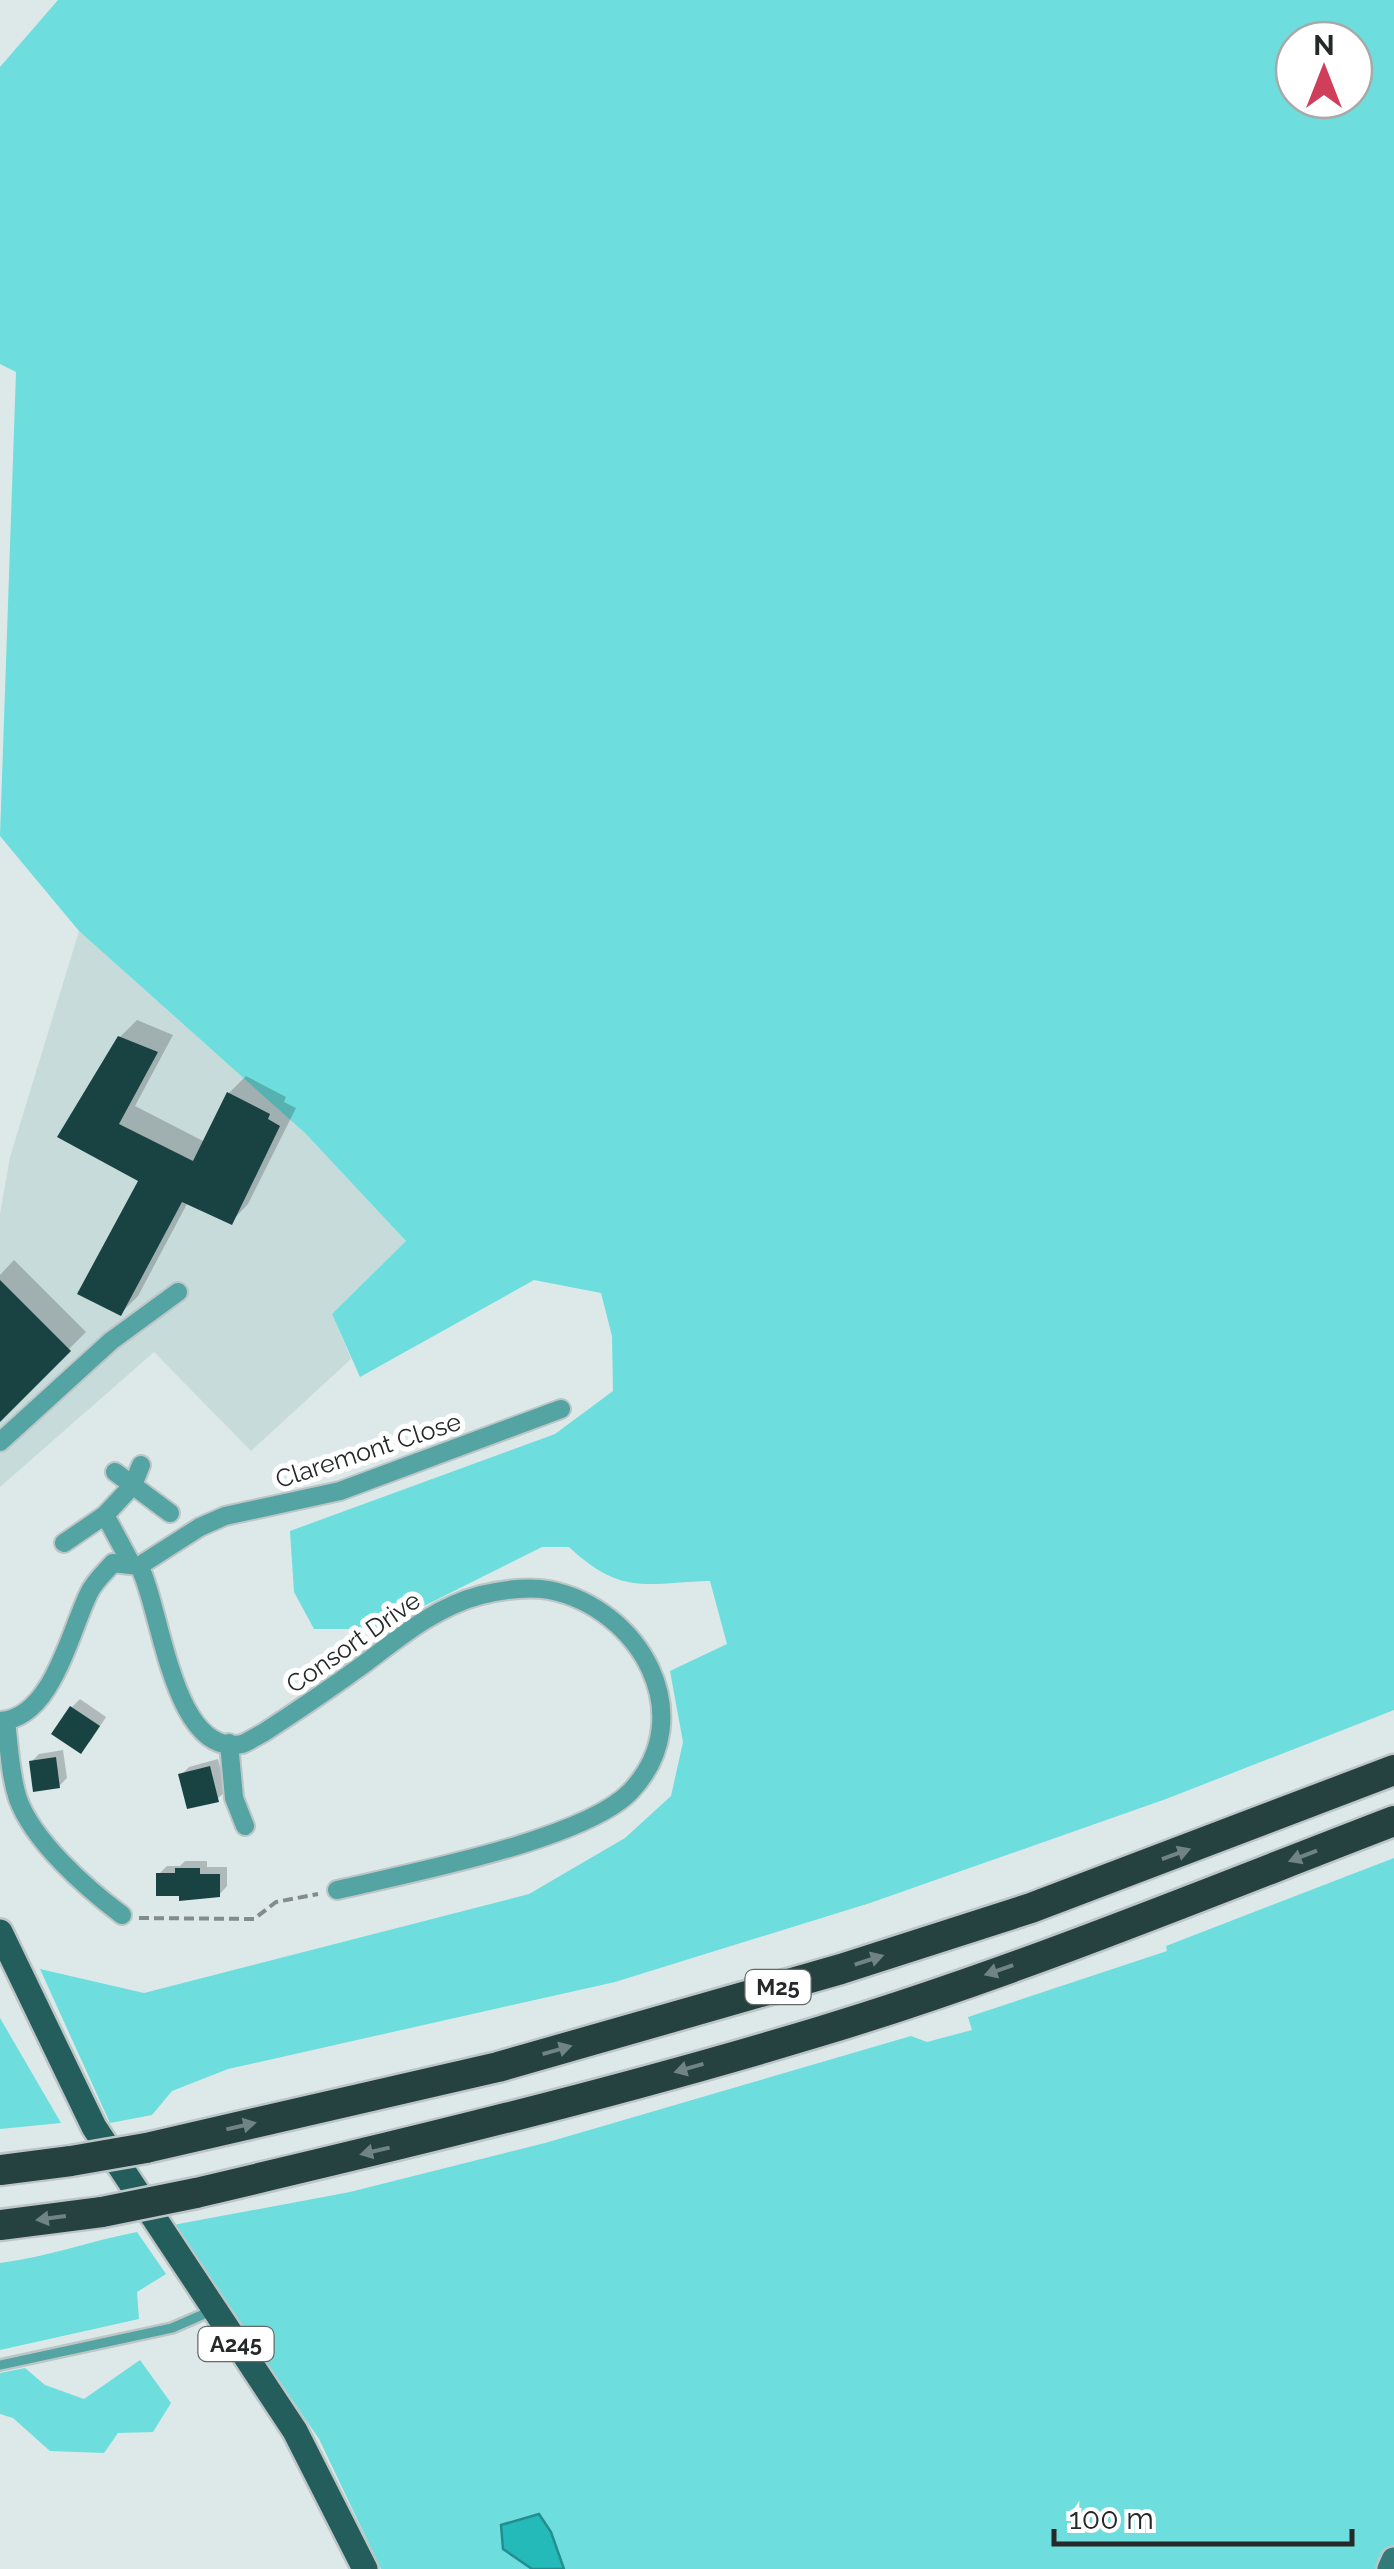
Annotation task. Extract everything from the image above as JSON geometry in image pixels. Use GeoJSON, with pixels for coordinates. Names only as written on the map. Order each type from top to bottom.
{"type":"FeatureCollection","features":[{"type":"Feature","properties":{"kind":"highway","name":"M25"},"geometry":{"type":"LineString","coordinates":[[0,2170],[146,2148],[498,2067],[841,1969],[1031,1908],[1394,1770]]}},
{"type":"Feature","properties":{"kind":"highway","name":"M25"},"geometry":{"type":"LineString","coordinates":[[0,2225],[102,2212],[196,2193],[511,2118],[820,2031],[1040,1956],[1394,1821]]}},
{"type":"Feature","properties":{"kind":"main road","name":"A245"},"geometry":{"type":"LineString","coordinates":[[0,1932],[94,2127],[294,2431],[366,2569]]}},
{"type":"Feature","properties":{"kind":"street"},"geometry":{"type":"LineString","coordinates":[[0,1442],[111,1341],[178,1292]]}},
{"type":"Feature","properties":{"kind":"street","name":"Claremont Close"},"geometry":{"type":"LineString","coordinates":[[136,1565],[225,1516],[340,1490],[562,1409]]}},
{"type":"Feature","properties":{"kind":"street"},"geometry":{"type":"LineString","coordinates":[[64,1543],[106,1516],[132,1485],[141,1465]]}},
{"type":"Feature","properties":{"kind":"street"},"geometry":{"type":"LineString","coordinates":[[115,1472],[170,1513]]}},
{"type":"Feature","properties":{"kind":"street"},"geometry":{"type":"LineString","coordinates":[[106,1516],[148,1582],[165,1656],[180,1695],[212,1739],[229,1743],[234,1798],[245,1826]]}},
{"type":"Feature","properties":{"kind":"street"},"geometry":{"type":"LineString","coordinates":[[122,1915],[98,1897],[32,1828],[18,1798],[3,1721],[38,1704],[69,1644],[90,1590],[113,1562],[136,1565]]}},
{"type":"Feature","properties":{"kind":"street","name":"Consort Drive"},"geometry":{"type":"LineString","coordinates":[[229,1743],[242,1744],[263,1733],[414,1626],[479,1595],[546,1590],[574,1597],[619,1626],[636,1647],[651,1668],[663,1704],[661,1736],[654,1759],[630,1793],[606,1810],[552,1833],[493,1852],[337,1890]]}},
{"type":"Feature","properties":{"kind":"street"},"geometry":{"type":"LineString","coordinates":[[1390,2569],[1394,2560]]}},
{"type":"Feature","properties":{"kind":"lane"},"geometry":{"type":"LineString","coordinates":[[0,2365],[172,2328],[213,2310]]}},
{"type":"Feature","properties":{"kind":"path"},"geometry":{"type":"LineString","coordinates":[[122,1915],[254,1919],[276,1902],[337,1890]]}},
{"type":"Feature","properties":{"kind":"shaded area"},"geometry":{"type":"Polygon","coordinates":[[[58,0],[1394,0],[1394,1710],[1166,1799],[870,1903],[615,1982],[228,2069],[172,2091],[152,2115],[110,2123],[40,1969],[144,1993],[529,1894],[625,1838],[671,1796],[683,1742],[670,1671],[727,1644],[710,1581],[650,1584],[620,1580],[588,1563],[569,1547],[542,1547],[378,1629],[314,1629],[294,1592],[290,1531],[555,1434],[613,1391],[612,1336],[601,1293],[534,1280],[360,1377],[332,1314],[406,1241],[305,1133],[79,931],[0,836],[16,372],[0,364],[0,67],[58,0]]]}},
{"type":"Feature","properties":{"kind":"shaded area"},"geometry":{"type":"Polygon","coordinates":[[[79,931],[305,1133],[406,1241],[332,1314],[351,1359],[251,1451],[154,1352],[0,1487],[0,1214],[10,1157],[79,931]]]}},
{"type":"Feature","properties":{"kind":"shaded area"},"geometry":{"type":"Polygon","coordinates":[[[1394,1858],[1394,2569],[381,2569],[319,2439],[173,2225],[350,2192],[545,2143],[911,2036],[927,2042],[972,2030],[968,2017],[1167,1951],[1166,1946],[1394,1858]]]}},
{"type":"Feature","properties":{"kind":"shaded area"},"geometry":{"type":"Polygon","coordinates":[[[0,2018],[61,2123],[0,2129],[0,2018]]]}},
{"type":"Feature","properties":{"kind":"shaded area"},"geometry":{"type":"Polygon","coordinates":[[[137,2232],[166,2274],[137,2292],[139,2319],[0,2350],[0,2263],[137,2232]]]}},
{"type":"Feature","properties":{"kind":"shaded area"},"geometry":{"type":"Polygon","coordinates":[[[140,2360],[171,2403],[153,2432],[118,2433],[104,2453],[50,2451],[13,2418],[0,2414],[0,2373],[25,2368],[45,2385],[84,2399],[140,2360]]]}},
{"type":"Feature","properties":{"kind":"shaded area"},"geometry":{"type":"Polygon","coordinates":[[[539,2514],[551,2532],[564,2569],[532,2569],[503,2549],[501,2525],[539,2514]]]}},
{"type":"Feature","properties":{"kind":"building"},"geometry":{"type":"Polygon","coordinates":[[[118,1036],[158,1052],[119,1124],[193,1161],[227,1092],[270,1114],[268,1119],[280,1126],[232,1225],[182,1202],[121,1316],[77,1294],[138,1181],[57,1137],[118,1036]]]}},
{"type":"Feature","properties":{"kind":"building"},"geometry":{"type":"Polygon","coordinates":[[[0,1280],[71,1351],[0,1422],[0,1280]]]}},
{"type":"Feature","properties":{"kind":"building"},"geometry":{"type":"Polygon","coordinates":[[[70,1706],[100,1726],[81,1754],[51,1734],[70,1706]]]}},
{"type":"Feature","properties":{"kind":"building"},"geometry":{"type":"Polygon","coordinates":[[[56,1757],[60,1788],[33,1792],[29,1761],[56,1757]]]}},
{"type":"Feature","properties":{"kind":"building"},"geometry":{"type":"Polygon","coordinates":[[[210,1766],[219,1802],[187,1809],[178,1774],[210,1766]]]}},
{"type":"Feature","properties":{"kind":"building"},"geometry":{"type":"Polygon","coordinates":[[[175,1868],[200,1868],[200,1874],[220,1874],[220,1897],[179,1901],[179,1896],[156,1896],[156,1873],[175,1873],[175,1868]]]}}]}
